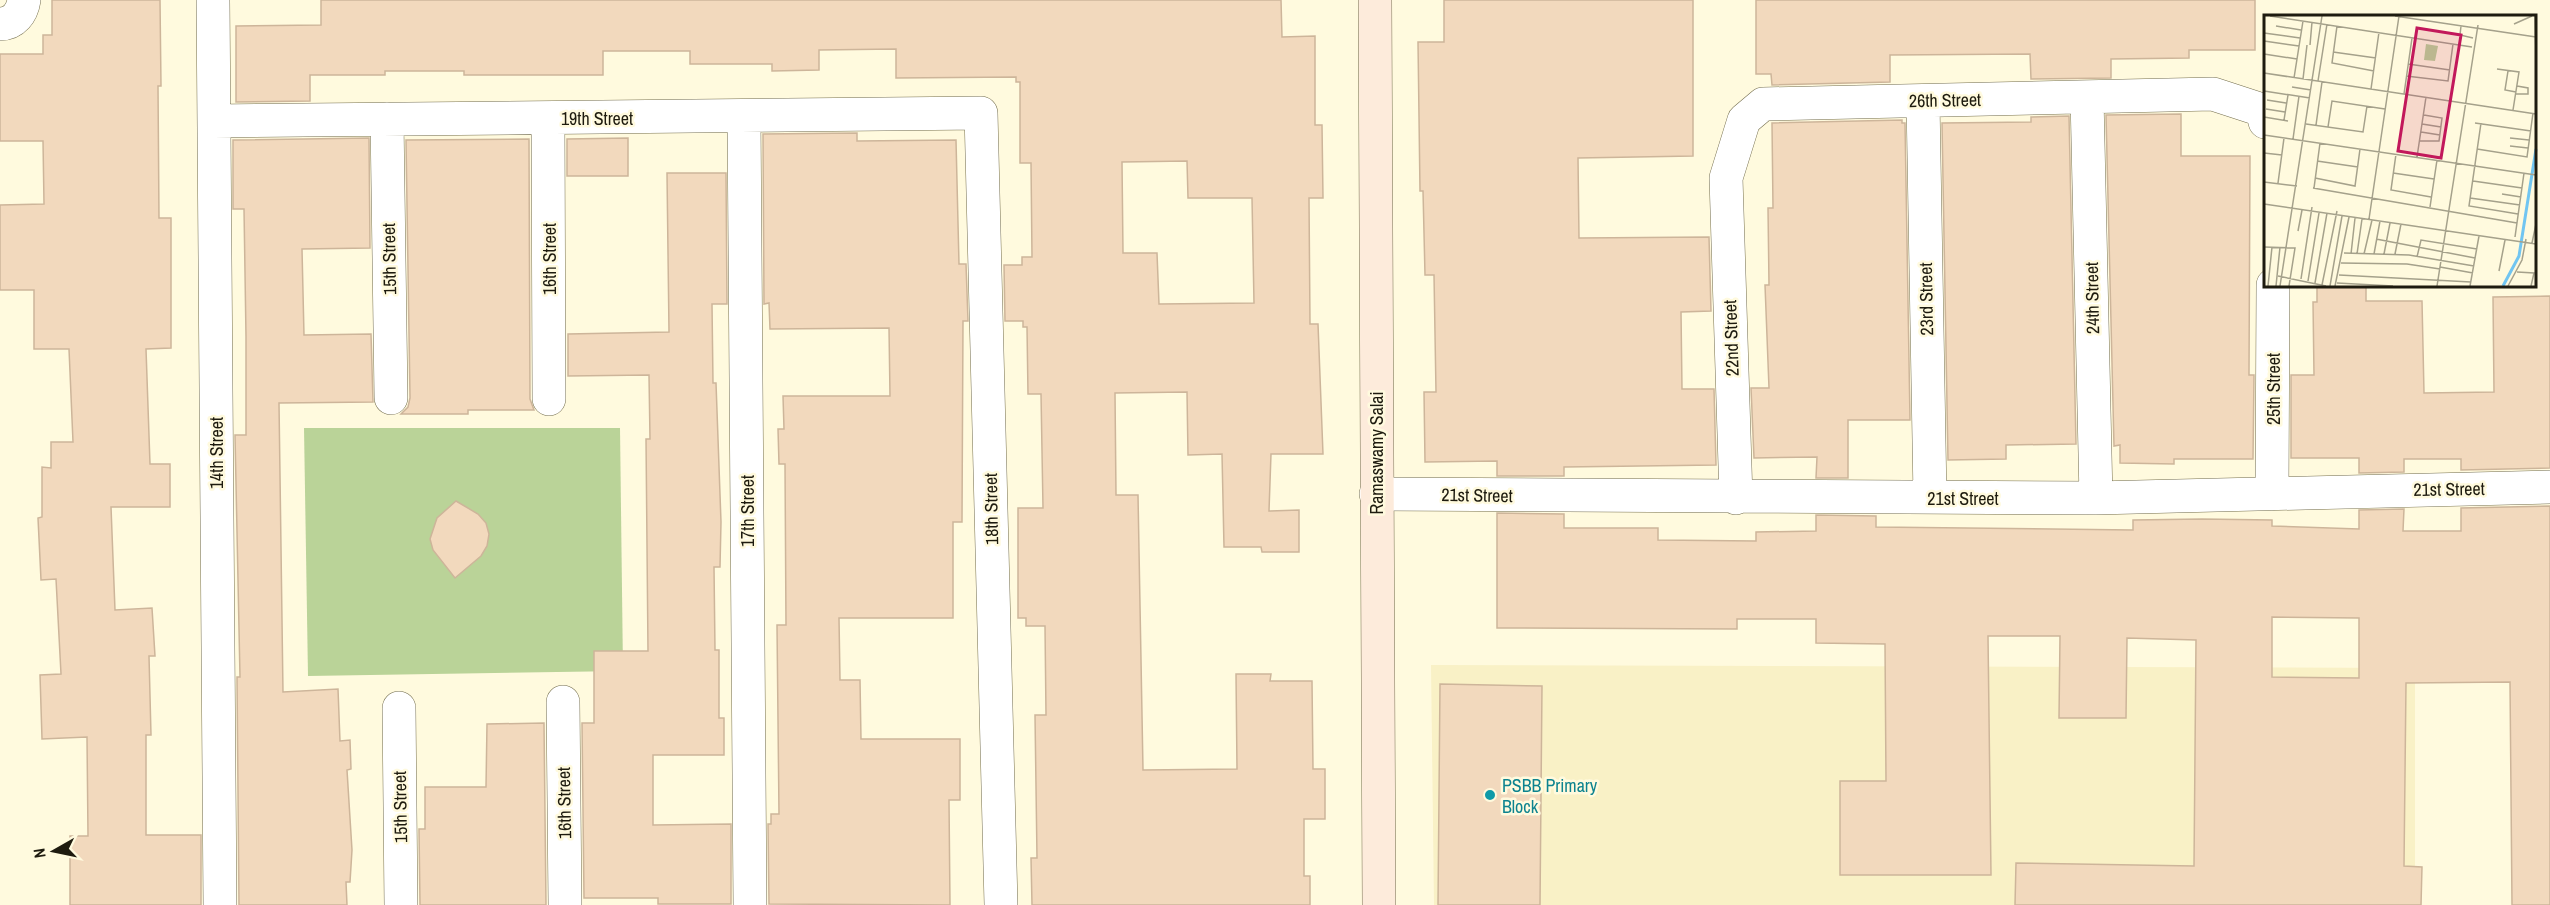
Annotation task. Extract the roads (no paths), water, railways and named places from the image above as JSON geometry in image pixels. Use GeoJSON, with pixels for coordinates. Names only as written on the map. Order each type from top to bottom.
{"type":"FeatureCollection","features":[{"type":"Feature","properties":{"kind":"street"},"geometry":{"type":"LineString","coordinates":[[0,24],[6,24],[17,18],[24,0]]}},
{"type":"Feature","properties":{"kind":"street","name":"14th Street"},"geometry":{"type":"LineString","coordinates":[[213,0],[220,905]]}},
{"type":"Feature","properties":{"kind":"street","name":"Ramaswamy Salai"},"geometry":{"type":"LineString","coordinates":[[1375,0],[1379,905]]}},
{"type":"Feature","properties":{"kind":"street","name":"26th Street"},"geometry":{"type":"LineString","coordinates":[[1726,178],[1744,120],[1763,104],[2213,94],[2262,110],[2264,118]]}},
{"type":"Feature","properties":{"kind":"street","name":"24th Street"},"geometry":{"type":"LineString","coordinates":[[2087,97],[2096,498]]}},
{"type":"Feature","properties":{"kind":"street","name":"23rd Street"},"geometry":{"type":"LineString","coordinates":[[1923,101],[1930,497]]}},
{"type":"Feature","properties":{"kind":"street","name":"19th Street"},"geometry":{"type":"LineString","coordinates":[[214,121],[981,113]]}},
{"type":"Feature","properties":{"kind":"street","name":"18th Street"},"geometry":{"type":"LineString","coordinates":[[981,113],[1001,905]]}},
{"type":"Feature","properties":{"kind":"street","name":"17th Street"},"geometry":{"type":"LineString","coordinates":[[744,117],[750,905]]}},
{"type":"Feature","properties":{"kind":"street","name":"16th Street"},"geometry":{"type":"LineString","coordinates":[[548,118],[549,399]]}},
{"type":"Feature","properties":{"kind":"street","name":"15th Street"},"geometry":{"type":"LineString","coordinates":[[387,119],[390,398]]}},
{"type":"Feature","properties":{"kind":"street","name":"22nd Street"},"geometry":{"type":"LineString","coordinates":[[1726,178],[1736,498]]}},
{"type":"Feature","properties":{"kind":"street","name":"25th Street"},"geometry":{"type":"LineString","coordinates":[[2272,494],[2273,286]]}},
{"type":"Feature","properties":{"kind":"street","name":"21st Street"},"geometry":{"type":"LineString","coordinates":[[1376,494],[1736,498],[2096,498],[2550,487]]}},
{"type":"Feature","properties":{"kind":"street","name":"16th Street"},"geometry":{"type":"LineString","coordinates":[[563,702],[565,905]]}},
{"type":"Feature","properties":{"kind":"street","name":"15th Street"},"geometry":{"type":"LineString","coordinates":[[399,708],[401,905]]}},
{"type":"Feature","properties":{"kind":"place","name":"PSBB Primary Block"},"geometry":{"type":"Point","coordinates":[1490,795]}}]}
